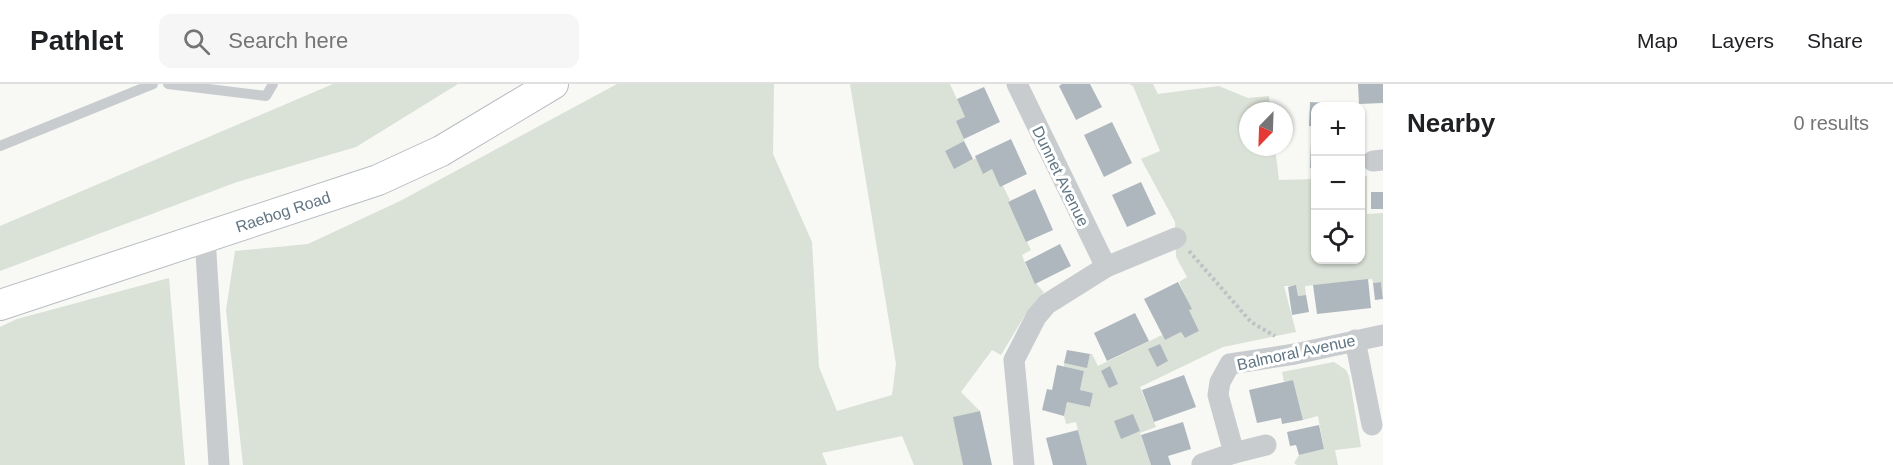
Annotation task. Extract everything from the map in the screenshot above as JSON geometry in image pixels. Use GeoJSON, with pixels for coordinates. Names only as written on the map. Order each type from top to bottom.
{"type":"FeatureCollection","features":[{"type":"Feature","properties":{"kind":"main road","name":"Raebog Road"},"geometry":{"type":"LineString","coordinates":[[0,305],[378,180],[441,151],[553,84]]}},
{"type":"Feature","properties":{"kind":"street","name":"Dunnet Avenue"},"geometry":{"type":"LineString","coordinates":[[1017,84],[1106,267]]}},
{"type":"Feature","properties":{"kind":"street"},"geometry":{"type":"LineString","coordinates":[[205,237],[219,465]]}},
{"type":"Feature","properties":{"kind":"street"},"geometry":{"type":"LineString","coordinates":[[1024,465],[1014,360],[1036,317],[1047,304],[1106,267],[1176,238]]}},
{"type":"Feature","properties":{"kind":"street","name":"Balmoral Avenue"},"geometry":{"type":"LineString","coordinates":[[1234,453],[1218,395],[1220,382],[1230,364],[1295,354],[1383,335]]}},
{"type":"Feature","properties":{"kind":"street"},"geometry":{"type":"LineString","coordinates":[[1355,340],[1372,425]]}},
{"type":"Feature","properties":{"kind":"street"},"geometry":{"type":"LineString","coordinates":[[1202,464],[1266,445]]}},
{"type":"Feature","properties":{"kind":"lane"},"geometry":{"type":"LineString","coordinates":[[0,146],[153,84]]}},
{"type":"Feature","properties":{"kind":"lane"},"geometry":{"type":"LineString","coordinates":[[168,84],[266,96],[273,84]]}},
{"type":"Feature","properties":{"kind":"path"},"geometry":{"type":"LineString","coordinates":[[1176,238],[1179,237],[1251,322],[1287,343],[1295,354]]}},
{"type":"Feature","properties":{"kind":"shaded area"},"geometry":{"type":"Polygon","coordinates":[[[333,84],[458,84],[356,147],[237,182],[0,271],[0,226],[333,84]]]}},
{"type":"Feature","properties":{"kind":"shaded area"},"geometry":{"type":"Polygon","coordinates":[[[617,84],[774,84],[773,154],[812,242],[819,367],[837,411],[892,395],[896,364],[850,84],[950,84],[965,117],[964,141],[945,151],[954,168],[976,158],[983,173],[992,169],[1010,200],[1008,202],[1031,250],[1022,255],[1026,265],[1044,292],[1025,315],[1001,355],[992,350],[961,392],[980,411],[954,417],[963,465],[914,465],[902,436],[822,453],[827,465],[243,465],[226,310],[235,251],[308,244],[400,201],[617,84]]]}},
{"type":"Feature","properties":{"kind":"shaded area"},"geometry":{"type":"Polygon","coordinates":[[[1129,84],[1153,84],[1158,94],[1219,86],[1248,98],[1269,96],[1269,102],[1239,102],[1239,156],[1276,156],[1279,180],[1311,179],[1311,264],[1365,264],[1365,176],[1367,176],[1367,214],[1383,213],[1383,296],[1381,282],[1373,283],[1372,279],[1305,286],[1306,295],[1298,296],[1296,286],[1284,286],[1296,332],[1223,347],[1140,387],[1156,427],[1140,433],[1151,465],[1087,465],[1076,422],[1066,424],[1064,416],[1067,402],[1090,407],[1093,393],[1080,390],[1084,371],[1064,367],[1064,363],[1087,367],[1090,354],[1092,354],[1098,366],[1162,335],[1165,340],[1181,332],[1185,338],[1199,331],[1179,282],[1187,277],[1176,257],[1175,222],[1141,159],[1160,151],[1133,86],[1129,84]]]}},
{"type":"Feature","properties":{"kind":"shaded area"},"geometry":{"type":"Polygon","coordinates":[[[169,278],[185,465],[0,465],[0,327],[17,319],[169,278]]]}},
{"type":"Feature","properties":{"kind":"shaded area"},"geometry":{"type":"Polygon","coordinates":[[[1334,362],[1346,370],[1349,376],[1361,447],[1335,450],[1338,465],[1297,465],[1294,463],[1299,455],[1324,449],[1318,416],[1303,420],[1293,380],[1284,382],[1282,372],[1334,362]]]}},
{"type":"Feature","properties":{"kind":"building"},"geometry":{"type":"Polygon","coordinates":[[[1062,84],[1090,84],[1102,107],[1076,120],[1059,86],[1062,84]]]}},
{"type":"Feature","properties":{"kind":"building"},"geometry":{"type":"Polygon","coordinates":[[[1358,84],[1383,84],[1383,103],[1359,102],[1358,84]]]}},
{"type":"Feature","properties":{"kind":"building"},"geometry":{"type":"Polygon","coordinates":[[[984,87],[1000,122],[964,139],[956,121],[965,117],[957,99],[984,87]]]}},
{"type":"Feature","properties":{"kind":"building"},"geometry":{"type":"Polygon","coordinates":[[[1310,102],[1311,102],[1311,126],[1309,126],[1310,102]]]}},
{"type":"Feature","properties":{"kind":"building"},"geometry":{"type":"Polygon","coordinates":[[[1112,122],[1132,163],[1104,177],[1084,135],[1112,122]]]}},
{"type":"Feature","properties":{"kind":"building"},"geometry":{"type":"Polygon","coordinates":[[[1011,139],[1027,174],[1000,187],[992,169],[983,174],[975,156],[1011,139]]]}},
{"type":"Feature","properties":{"kind":"building"},"geometry":{"type":"Polygon","coordinates":[[[964,141],[973,159],[954,169],[945,151],[964,141]]]}},
{"type":"Feature","properties":{"kind":"building"},"geometry":{"type":"Polygon","coordinates":[[[1141,182],[1156,214],[1127,227],[1112,195],[1141,182]]]}},
{"type":"Feature","properties":{"kind":"building"},"geometry":{"type":"Polygon","coordinates":[[[1035,189],[1053,230],[1026,242],[1008,202],[1035,189]]]}},
{"type":"Feature","properties":{"kind":"building"},"geometry":{"type":"Polygon","coordinates":[[[1371,192],[1383,192],[1383,209],[1371,209],[1371,192]]]}},
{"type":"Feature","properties":{"kind":"building"},"geometry":{"type":"Polygon","coordinates":[[[1060,244],[1071,266],[1035,284],[1025,262],[1060,244]]]}},
{"type":"Feature","properties":{"kind":"building"},"geometry":{"type":"Polygon","coordinates":[[[1368,279],[1371,308],[1317,314],[1313,285],[1368,279]]]}},
{"type":"Feature","properties":{"kind":"building"},"geometry":{"type":"Polygon","coordinates":[[[1178,282],[1192,309],[1189,310],[1199,331],[1185,338],[1181,332],[1165,340],[1144,299],[1178,282]]]}},
{"type":"Feature","properties":{"kind":"building"},"geometry":{"type":"Polygon","coordinates":[[[1381,282],[1383,299],[1375,300],[1373,283],[1381,282]]]}},
{"type":"Feature","properties":{"kind":"building"},"geometry":{"type":"Polygon","coordinates":[[[1296,285],[1298,296],[1306,295],[1309,312],[1292,315],[1288,287],[1296,285]]]}},
{"type":"Feature","properties":{"kind":"building"},"geometry":{"type":"Polygon","coordinates":[[[1135,313],[1149,341],[1107,361],[1094,333],[1135,313]]]}},
{"type":"Feature","properties":{"kind":"building"},"geometry":{"type":"Polygon","coordinates":[[[1160,344],[1168,361],[1157,367],[1148,349],[1160,344]]]}},
{"type":"Feature","properties":{"kind":"building"},"geometry":{"type":"Polygon","coordinates":[[[1067,350],[1090,354],[1087,368],[1064,363],[1067,350]]]}},
{"type":"Feature","properties":{"kind":"building"},"geometry":{"type":"Polygon","coordinates":[[[1057,365],[1084,371],[1080,390],[1093,393],[1090,407],[1067,402],[1064,416],[1042,410],[1047,389],[1052,390],[1057,365]]]}},
{"type":"Feature","properties":{"kind":"building"},"geometry":{"type":"Polygon","coordinates":[[[1110,366],[1118,384],[1109,388],[1101,371],[1110,366]]]}},
{"type":"Feature","properties":{"kind":"building"},"geometry":{"type":"Polygon","coordinates":[[[1184,375],[1196,407],[1154,422],[1142,390],[1184,375]]]}},
{"type":"Feature","properties":{"kind":"building"},"geometry":{"type":"Polygon","coordinates":[[[1293,380],[1303,420],[1282,424],[1281,418],[1257,423],[1249,390],[1293,380]]]}},
{"type":"Feature","properties":{"kind":"building"},"geometry":{"type":"Polygon","coordinates":[[[980,411],[992,465],[963,465],[953,417],[980,411]]]}},
{"type":"Feature","properties":{"kind":"building"},"geometry":{"type":"Polygon","coordinates":[[[1133,414],[1140,431],[1121,439],[1114,421],[1133,414]]]}},
{"type":"Feature","properties":{"kind":"building"},"geometry":{"type":"Polygon","coordinates":[[[1183,422],[1191,449],[1168,456],[1171,465],[1151,465],[1141,435],[1183,422]]]}},
{"type":"Feature","properties":{"kind":"building"},"geometry":{"type":"Polygon","coordinates":[[[1319,425],[1324,449],[1299,455],[1296,445],[1290,446],[1287,432],[1319,425]]]}},
{"type":"Feature","properties":{"kind":"building"},"geometry":{"type":"Polygon","coordinates":[[[1078,430],[1087,465],[1053,465],[1046,438],[1078,430]]]}}]}
